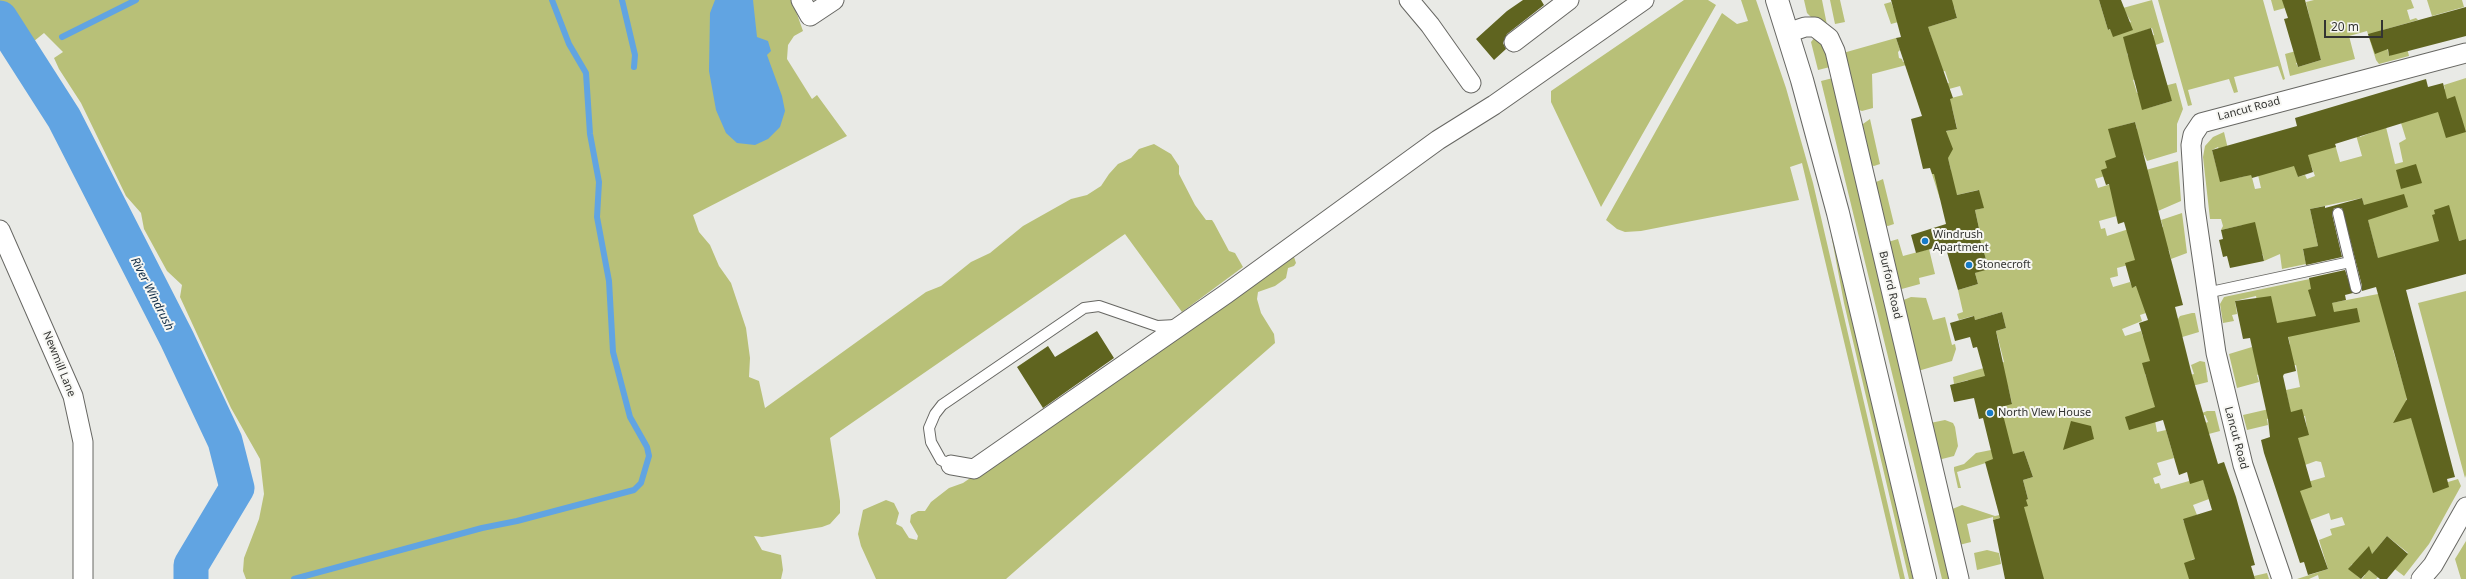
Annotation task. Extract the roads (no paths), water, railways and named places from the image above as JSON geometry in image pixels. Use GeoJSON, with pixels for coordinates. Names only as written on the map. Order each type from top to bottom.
{"type":"FeatureCollection","features":[{"type":"Feature","properties":{"kind":"main road"},"geometry":{"type":"LineString","coordinates":[[1777,0],[1838,213],[1925,579]]}},
{"type":"Feature","properties":{"kind":"street"},"geometry":{"type":"LineString","coordinates":[[801,0],[810,16],[834,0]]}},
{"type":"Feature","properties":{"kind":"street"},"geometry":{"type":"LineString","coordinates":[[1409,0],[1430,25],[1471,83]]}},
{"type":"Feature","properties":{"kind":"street"},"geometry":{"type":"LineString","coordinates":[[1514,42],[1569,0]]}},
{"type":"Feature","properties":{"kind":"street"},"geometry":{"type":"LineString","coordinates":[[951,465],[974,469],[1180,325],[1438,140],[1494,105],[1644,0]]}},
{"type":"Feature","properties":{"kind":"street","name":"Burford Road"},"geometry":{"type":"LineString","coordinates":[[1787,33],[1810,26],[1816,27],[1829,38],[1835,51],[1959,579]]}},
{"type":"Feature","properties":{"kind":"street","name":"Lancut Road"},"geometry":{"type":"LineString","coordinates":[[2282,579],[2239,451],[2216,353],[2206,293],[2196,208],[2191,145],[2197,126],[2201,123],[2250,108],[2466,53]]}},
{"type":"Feature","properties":{"kind":"street","name":"Newmill Lane"},"geometry":{"type":"LineString","coordinates":[[0,230],[73,396],[83,442],[83,579]]}},
{"type":"Feature","properties":{"kind":"street"},"geometry":{"type":"LineString","coordinates":[[2421,579],[2433,565],[2466,507]]}},
{"type":"Feature","properties":{"kind":"lane"},"geometry":{"type":"LineString","coordinates":[[2338,213],[2356,288]]}},
{"type":"Feature","properties":{"kind":"lane"},"geometry":{"type":"LineString","coordinates":[[2206,293],[2350,262]]}},
{"type":"Feature","properties":{"kind":"lane"},"geometry":{"type":"LineString","coordinates":[[951,465],[942,460],[931,442],[929,428],[935,414],[942,406],[1084,308],[1099,306],[1157,326],[1180,325]]}},
{"type":"Feature","properties":{"kind":"water"},"geometry":{"type":"Polygon","coordinates":[[[715,0],[753,0],[757,37],[768,41],[771,51],[767,55],[782,96],[785,111],[780,127],[768,139],[755,145],[737,143],[726,133],[716,110],[709,71],[710,13],[715,0]]]}},
{"type":"Feature","properties":{"kind":"waterway"},"geometry":{"type":"LineString","coordinates":[[62,37],[136,0]]}},
{"type":"Feature","properties":{"kind":"waterway"},"geometry":{"type":"LineString","coordinates":[[294,579],[482,528],[517,521],[634,490],[641,483],[649,456],[647,447],[630,417],[613,352],[609,281],[597,217],[599,182],[590,134],[586,73],[569,44],[552,0]]}},
{"type":"Feature","properties":{"kind":"waterway"},"geometry":{"type":"LineString","coordinates":[[622,0],[635,55],[634,67]]}},
{"type":"Feature","properties":{"kind":"waterway","name":"River Windrush"},"geometry":{"type":"LineString","coordinates":[[0,18],[64,118],[177,339],[225,441],[237,488],[191,565],[191,579]]}},
{"type":"Feature","properties":{"kind":"place","name":"Windrush Apartment"},"geometry":{"type":"Point","coordinates":[1925,241]}},
{"type":"Feature","properties":{"kind":"place","name":"Stonecroft"},"geometry":{"type":"Point","coordinates":[1969,265]}},
{"type":"Feature","properties":{"kind":"place","name":"North Vlew House"},"geometry":{"type":"Point","coordinates":[1990,413]}}]}
